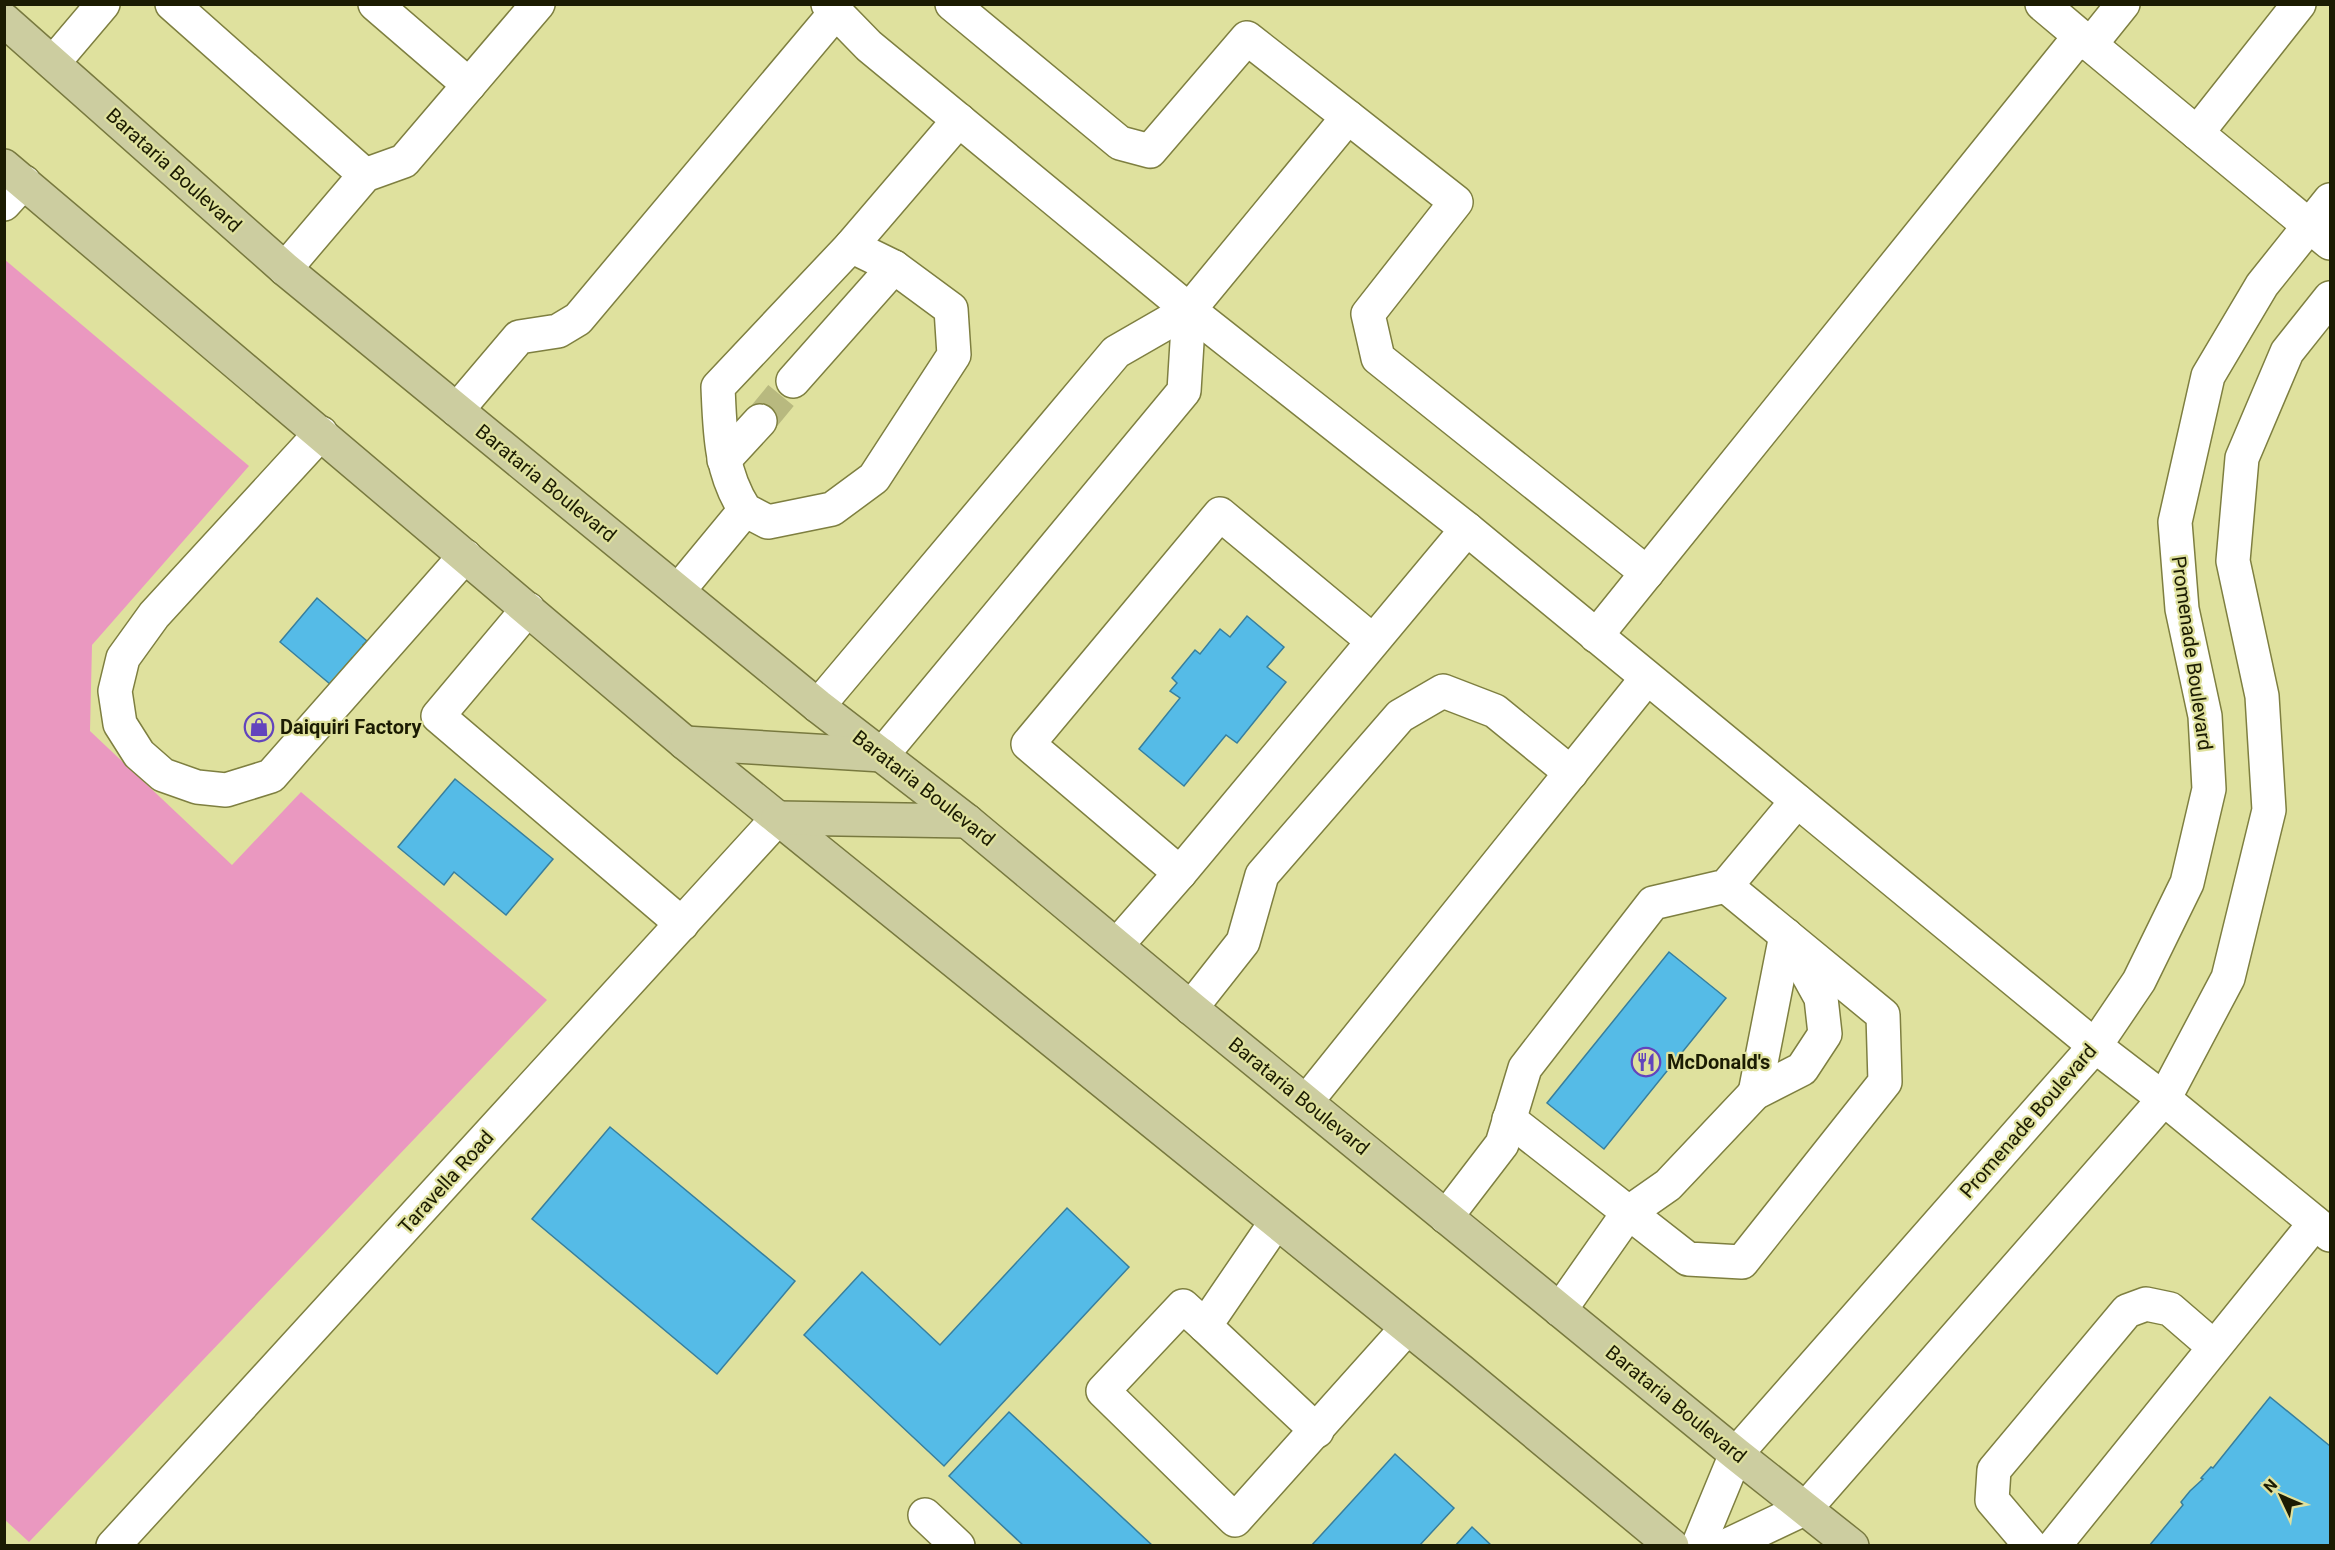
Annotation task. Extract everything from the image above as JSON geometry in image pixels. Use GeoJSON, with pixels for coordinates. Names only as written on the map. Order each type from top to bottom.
{"type":"FeatureCollection","features":[{"type":"Feature","properties":{"kind":"main road","name":"Barataria Boulevard"},"geometry":{"type":"LineString","coordinates":[[4,20],[285,268],[457,410],[818,706],[967,821],[1446,1217],[1736,1454],[1852,1545]]}},
{"type":"Feature","properties":{"kind":"main road"},"geometry":{"type":"LineString","coordinates":[[11,184],[321,433],[685,743],[1672,1545]]}},
{"type":"Feature","properties":{"kind":"main road"},"geometry":{"type":"LineString","coordinates":[[685,743],[882,755]]}},
{"type":"Feature","properties":{"kind":"main road"},"geometry":{"type":"LineString","coordinates":[[778,818],[967,821]]}},
{"type":"Feature","properties":{"kind":"street"},"geometry":{"type":"LineString","coordinates":[[53,63],[103,4]]}},
{"type":"Feature","properties":{"kind":"street"},"geometry":{"type":"LineString","coordinates":[[172,4],[365,175]]}},
{"type":"Feature","properties":{"kind":"street"},"geometry":{"type":"LineString","coordinates":[[375,4],[469,85]]}},
{"type":"Feature","properties":{"kind":"street"},"geometry":{"type":"LineString","coordinates":[[285,268],[365,175],[404,161],[538,4]]}},
{"type":"Feature","properties":{"kind":"street"},"geometry":{"type":"LineString","coordinates":[[952,4],[1120,142],[1150,151],[1247,38],[1456,202],[1368,314],[1378,358],[1647,573]]}},
{"type":"Feature","properties":{"kind":"street"},"geometry":{"type":"LineString","coordinates":[[2042,4],[2320,234]]}},
{"type":"Feature","properties":{"kind":"street"},"geometry":{"type":"LineString","coordinates":[[1596,636],[2085,40],[2123,4]]}},
{"type":"Feature","properties":{"kind":"street"},"geometry":{"type":"LineString","coordinates":[[2197,133],[2300,4]]}},
{"type":"Feature","properties":{"kind":"street"},"geometry":{"type":"LineString","coordinates":[[457,410],[519,337],[558,332],[578,319],[832,8],[869,46],[1190,310],[1467,529],[2095,1046],[2164,1099],[2323,1229],[2214,1347],[2054,1545]]}},
{"type":"Feature","properties":{"kind":"street"},"geometry":{"type":"LineString","coordinates":[[818,706],[1116,352],[1190,310],[1348,117]]}},
{"type":"Feature","properties":{"kind":"street"},"geometry":{"type":"LineString","coordinates":[[851,246],[894,267],[951,309],[954,355],[874,478],[832,509],[768,522],[745,510],[733,491],[720,443],[718,387],[851,246],[959,120]]}},
{"type":"Feature","properties":{"kind":"street","name":"Promenade Boulevard"},"geometry":{"type":"LineString","coordinates":[[1698,1545],[1736,1454],[2095,1046],[2139,981],[2187,883],[2209,789],[2205,716],[2182,609],[2175,522],[2208,376],[2262,285],[2320,234],[2331,200]]}},
{"type":"Feature","properties":{"kind":"street"},"geometry":{"type":"LineString","coordinates":[[793,381],[894,267]]}},
{"type":"Feature","properties":{"kind":"street"},"geometry":{"type":"LineString","coordinates":[[1726,1545],[1806,1508],[2164,1099],[2228,978],[2269,810],[2262,696],[2233,561],[2242,458],[2287,352],[2331,298]]}},
{"type":"Feature","properties":{"kind":"street"},"geometry":{"type":"LineString","coordinates":[[882,755],[1184,391],[1190,310]]}},
{"type":"Feature","properties":{"kind":"street"},"geometry":{"type":"LineString","coordinates":[[724,460],[760,421]]}},
{"type":"Feature","properties":{"kind":"street"},"geometry":{"type":"LineString","coordinates":[[321,433],[154,615],[123,658],[115,691],[120,724],[139,754],[163,775],[197,787],[226,790],[271,776],[465,555]]}},
{"type":"Feature","properties":{"kind":"street"},"geometry":{"type":"LineString","coordinates":[[678,591],[745,510]]}},
{"type":"Feature","properties":{"kind":"street"},"geometry":{"type":"LineString","coordinates":[[1180,873],[1028,744],[1220,514],[1373,641]]}},
{"type":"Feature","properties":{"kind":"street"},"geometry":{"type":"LineString","coordinates":[[1117,945],[1180,873],[1467,529]]}},
{"type":"Feature","properties":{"kind":"street"},"geometry":{"type":"LineString","coordinates":[[528,609],[438,716],[682,924]]}},
{"type":"Feature","properties":{"kind":"street"},"geometry":{"type":"LineString","coordinates":[[1306,1102],[1647,678]]}},
{"type":"Feature","properties":{"kind":"street"},"geometry":{"type":"LineString","coordinates":[[1191,1008],[1243,942],[1262,875],[1400,716],[1443,691],[1495,711],[1570,773]]}},
{"type":"Feature","properties":{"kind":"street"},"geometry":{"type":"LineString","coordinates":[[1446,1217],[1502,1144],[1525,1068],[1653,903],[1726,886],[1797,801]]}},
{"type":"Feature","properties":{"kind":"street","name":"Taravella Road"},"geometry":{"type":"LineString","coordinates":[[113,1545],[778,818]]}},
{"type":"Feature","properties":{"kind":"street"},"geometry":{"type":"LineString","coordinates":[[1509,1119],[1688,1259],[1742,1262],[1885,1082],[1883,1014],[1726,886]]}},
{"type":"Feature","properties":{"kind":"street"},"geometry":{"type":"LineString","coordinates":[[1755,1093],[1786,935]]}},
{"type":"Feature","properties":{"kind":"street"},"geometry":{"type":"LineString","coordinates":[[1560,1310],[1628,1213],[1668,1185],[1755,1093],[1802,1069],[1825,1034],[1821,998],[1786,935]]}},
{"type":"Feature","properties":{"kind":"street"},"geometry":{"type":"LineString","coordinates":[[1205,1326],[1276,1222]]}},
{"type":"Feature","properties":{"kind":"street"},"geometry":{"type":"LineString","coordinates":[[2031,1545],[1992,1500],[1994,1470],[2127,1311],[2146,1304],[2170,1309],[2214,1347]]}},
{"type":"Feature","properties":{"kind":"street"},"geometry":{"type":"LineString","coordinates":[[1317,1431],[1183,1306],[1103,1391],[1235,1520],[1317,1431],[1407,1328]]}},
{"type":"Feature","properties":{"kind":"street"},"geometry":{"type":"LineString","coordinates":[[925,1515],[958,1545]]}},
{"type":"Feature","properties":{"kind":"shaded area"},"geometry":{"type":"Polygon","coordinates":[[[4,259],[249,466],[92,645],[90,731],[232,865],[301,792],[547,1000],[29,1542],[4,1519],[4,259]]]}},
{"type":"Feature","properties":{"kind":"building"},"geometry":{"type":"Polygon","coordinates":[[[317,598],[367,641],[363,645],[373,653],[361,666],[352,658],[330,684],[280,642],[317,598]]]}},
{"type":"Feature","properties":{"kind":"building"},"geometry":{"type":"Polygon","coordinates":[[[1247,616],[1284,647],[1267,667],[1286,682],[1237,743],[1226,735],[1184,786],[1139,749],[1180,698],[1170,691],[1177,683],[1172,678],[1195,650],[1200,654],[1220,629],[1230,637],[1247,616]]]}},
{"type":"Feature","properties":{"kind":"building"},"geometry":{"type":"Polygon","coordinates":[[[455,779],[553,859],[506,915],[454,872],[444,885],[398,847],[455,779]]]}},
{"type":"Feature","properties":{"kind":"building"},"geometry":{"type":"Polygon","coordinates":[[[1669,952],[1726,998],[1604,1149],[1547,1103],[1669,952]]]}},
{"type":"Feature","properties":{"kind":"building"},"geometry":{"type":"Polygon","coordinates":[[[610,1127],[795,1281],[717,1374],[532,1219],[610,1127]]]}},
{"type":"Feature","properties":{"kind":"building"},"geometry":{"type":"Polygon","coordinates":[[[1067,1208],[1129,1267],[944,1466],[804,1335],[862,1272],[940,1345],[1067,1208]]]}},
{"type":"Feature","properties":{"kind":"building"},"geometry":{"type":"Polygon","coordinates":[[[2270,1397],[2330,1446],[2330,1546],[2149,1546],[2183,1505],[2181,1502],[2211,1467],[2213,1468],[2270,1397]]]}},
{"type":"Feature","properties":{"kind":"building"},"geometry":{"type":"Polygon","coordinates":[[[1009,1412],[1153,1546],[1024,1546],[949,1476],[1009,1412]]]}},
{"type":"Feature","properties":{"kind":"building"},"geometry":{"type":"Polygon","coordinates":[[[1395,1454],[1454,1508],[1419,1546],[1311,1546],[1395,1454]]]}},
{"type":"Feature","properties":{"kind":"building"},"geometry":{"type":"Polygon","coordinates":[[[1472,1527],[1492,1546],[1455,1546],[1472,1527]]]}},
{"type":"Feature","properties":{"kind":"tunnel"},"geometry":{"type":"LineString","coordinates":[[760,421],[793,381]]}},
{"type":"Feature","properties":{"kind":"place","name":"Daiquiri Factory"},"geometry":{"type":"Point","coordinates":[259,727]}},
{"type":"Feature","properties":{"kind":"place","name":"McDonald's"},"geometry":{"type":"Point","coordinates":[1646,1062]}}]}
